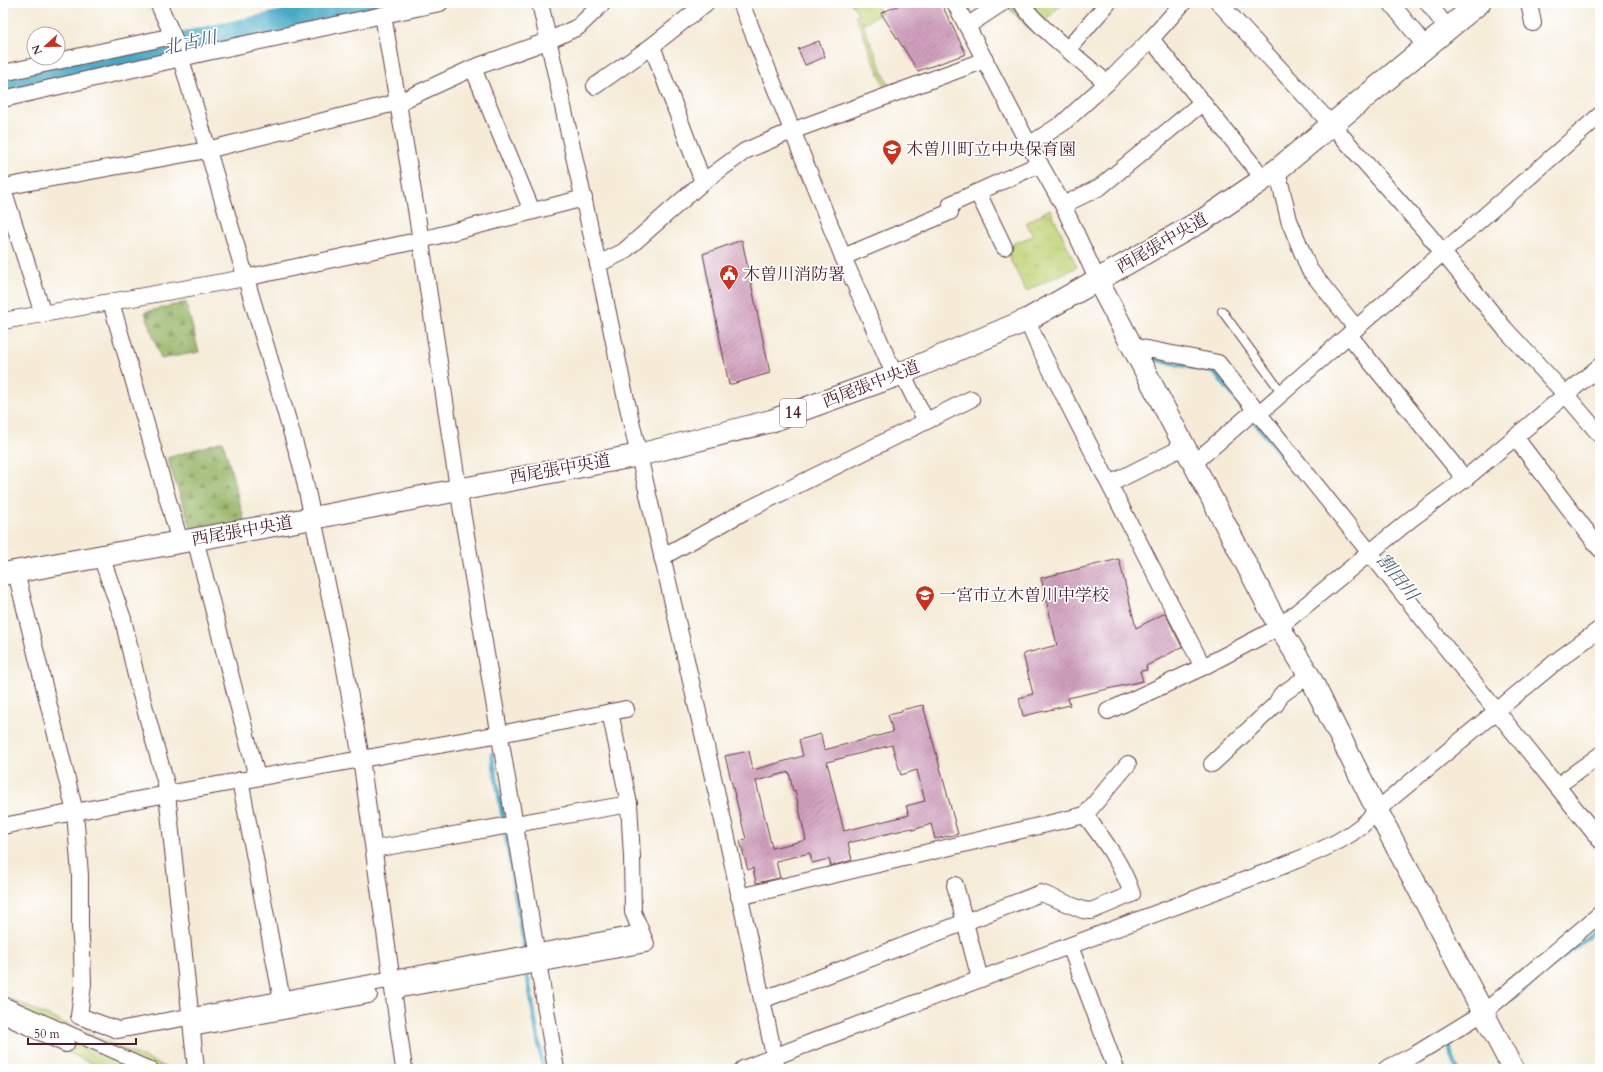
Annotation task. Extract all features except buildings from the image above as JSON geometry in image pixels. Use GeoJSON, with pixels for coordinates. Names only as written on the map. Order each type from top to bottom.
{"type":"FeatureCollection","features":[{"type":"Feature","properties":{"kind":"main road","name":"西尾張中央道"},"geometry":{"type":"LineString","coordinates":[[9,573],[313,518],[458,488],[639,455],[771,421],[898,375],[1027,320],[1203,220],[1270,175],[1479,3]]}},
{"type":"Feature","properties":{"kind":"street"},"geometry":{"type":"LineString","coordinates":[[158,3],[174,37],[302,468],[343,658],[361,758],[404,1069]]}},
{"type":"Feature","properties":{"kind":"street"},"geometry":{"type":"LineString","coordinates":[[3,99],[17,94],[180,57],[440,3]]}},
{"type":"Feature","properties":{"kind":"street"},"geometry":{"type":"LineString","coordinates":[[540,3],[550,40],[639,455],[775,1063]]}},
{"type":"Feature","properties":{"kind":"street"},"geometry":{"type":"LineString","coordinates":[[43,314],[3,188],[207,150],[399,102],[473,68],[550,40],[578,27],[603,3]]}},
{"type":"Feature","properties":{"kind":"street"},"geometry":{"type":"LineString","coordinates":[[595,86],[652,46],[706,3]]}},
{"type":"Feature","properties":{"kind":"street"},"geometry":{"type":"LineString","coordinates":[[741,3],[843,257],[898,375],[926,421]]}},
{"type":"Feature","properties":{"kind":"street"},"geometry":{"type":"LineString","coordinates":[[955,3],[1029,146],[1063,205],[1098,281],[1279,627],[1309,675],[1376,810],[1513,1069]]}},
{"type":"Feature","properties":{"kind":"street"},"geometry":{"type":"LineString","coordinates":[[967,26],[1002,3]]}},
{"type":"Feature","properties":{"kind":"street"},"geometry":{"type":"LineString","coordinates":[[1022,3],[1024,8],[1107,83]]}},
{"type":"Feature","properties":{"kind":"street"},"geometry":{"type":"LineString","coordinates":[[1068,49],[1108,3]]}},
{"type":"Feature","properties":{"kind":"street"},"geometry":{"type":"LineString","coordinates":[[1029,146],[1063,123],[1107,83],[1151,39],[1183,3]]}},
{"type":"Feature","properties":{"kind":"street"},"geometry":{"type":"LineString","coordinates":[[1220,3],[1332,125],[1442,252],[1505,329],[1566,395],[1600,435]]}},
{"type":"Feature","properties":{"kind":"street"},"geometry":{"type":"LineString","coordinates":[[1391,3],[1426,47]]}},
{"type":"Feature","properties":{"kind":"street"},"geometry":{"type":"LineString","coordinates":[[1428,3],[1448,29]]}},
{"type":"Feature","properties":{"kind":"street"},"geometry":{"type":"LineString","coordinates":[[1529,3],[1533,23]]}},
{"type":"Feature","properties":{"kind":"street"},"geometry":{"type":"LineString","coordinates":[[383,15],[399,102],[421,240],[458,488],[516,824],[556,1069]]}},
{"type":"Feature","properties":{"kind":"street"},"geometry":{"type":"LineString","coordinates":[[3,73],[174,37]]}},
{"type":"Feature","properties":{"kind":"street"},"geometry":{"type":"LineString","coordinates":[[1151,39],[1203,102],[1270,175],[1290,220],[1309,269],[1352,331],[1465,479]]}},
{"type":"Feature","properties":{"kind":"street"},"geometry":{"type":"LineString","coordinates":[[652,46],[703,182]]}},
{"type":"Feature","properties":{"kind":"street"},"geometry":{"type":"LineString","coordinates":[[598,264],[623,252],[703,182],[745,151],[792,131],[985,60]]}},
{"type":"Feature","properties":{"kind":"street"},"geometry":{"type":"LineString","coordinates":[[473,68],[532,211]]}},
{"type":"Feature","properties":{"kind":"street"},"geometry":{"type":"LineString","coordinates":[[1063,205],[1100,188],[1203,102]]}},
{"type":"Feature","properties":{"kind":"street"},"geometry":{"type":"LineString","coordinates":[[1110,484],[1189,455],[1282,394],[1442,252],[1600,115]]}},
{"type":"Feature","properties":{"kind":"street"},"geometry":{"type":"LineString","coordinates":[[843,257],[950,212],[951,204],[1040,164]]}},
{"type":"Feature","properties":{"kind":"street"},"geometry":{"type":"LineString","coordinates":[[978,192],[1004,247]]}},
{"type":"Feature","properties":{"kind":"street"},"geometry":{"type":"LineString","coordinates":[[3,321],[245,278],[421,240],[584,198]]}},
{"type":"Feature","properties":{"kind":"street"},"geometry":{"type":"LineString","coordinates":[[111,302],[187,541],[257,777]]}},
{"type":"Feature","properties":{"kind":"street"},"geometry":{"type":"LineString","coordinates":[[1027,320],[1037,343],[1204,666]]}},
{"type":"Feature","properties":{"kind":"street"},"geometry":{"type":"LineString","coordinates":[[1132,346],[1218,364],[1252,414],[1365,556],[1494,715],[1557,786],[1600,840]]}},
{"type":"Feature","properties":{"kind":"street"},"geometry":{"type":"LineString","coordinates":[[1108,711],[1204,666],[1279,627],[1365,556],[1465,479],[1600,366]]}},
{"type":"Feature","properties":{"kind":"street"},"geometry":{"type":"LineString","coordinates":[[662,557],[747,510],[971,399]]}},
{"type":"Feature","properties":{"kind":"street"},"geometry":{"type":"LineString","coordinates":[[1515,437],[1600,549]]}},
{"type":"Feature","properties":{"kind":"street"},"geometry":{"type":"LineString","coordinates":[[102,556],[123,619],[167,794],[196,1068]]}},
{"type":"Feature","properties":{"kind":"street"},"geometry":{"type":"LineString","coordinates":[[9,573],[75,812],[80,875],[80,927],[83,984],[80,1016],[118,1030],[191,1022],[538,958],[646,944],[633,912],[632,857],[628,804],[610,712]]}},
{"type":"Feature","properties":{"kind":"street"},"geometry":{"type":"LineString","coordinates":[[743,1069],[775,1063],[980,979],[1309,855],[1366,824],[1376,810],[1494,715],[1558,660],[1600,629]]}},
{"type":"Feature","properties":{"kind":"street"},"geometry":{"type":"LineString","coordinates":[[1212,764],[1276,704],[1281,695],[1309,675]]}},
{"type":"Feature","properties":{"kind":"street"},"geometry":{"type":"LineString","coordinates":[[3,826],[240,780],[500,734],[626,709]]}},
{"type":"Feature","properties":{"kind":"street"},"geometry":{"type":"LineString","coordinates":[[1557,786],[1600,755]]}},
{"type":"Feature","properties":{"kind":"street"},"geometry":{"type":"LineString","coordinates":[[739,897],[1085,815],[1128,764]]}},
{"type":"Feature","properties":{"kind":"street"},"geometry":{"type":"LineString","coordinates":[[240,780],[282,1000]]}},
{"type":"Feature","properties":{"kind":"street"},"geometry":{"type":"LineString","coordinates":[[374,850],[628,804]]}},
{"type":"Feature","properties":{"kind":"street"},"geometry":{"type":"LineString","coordinates":[[762,1000],[1041,893],[1082,910],[1091,911],[1132,894],[1125,874],[1115,856],[1085,815]]}},
{"type":"Feature","properties":{"kind":"street"},"geometry":{"type":"LineString","coordinates":[[955,885],[980,979]]}},
{"type":"Feature","properties":{"kind":"street"},"geometry":{"type":"LineString","coordinates":[[1386,1069],[1416,1054],[1483,1013],[1600,914]]}},
{"type":"Feature","properties":{"kind":"street"},"geometry":{"type":"LineString","coordinates":[[1070,946],[1116,1069]]}},
{"type":"Feature","properties":{"kind":"street"},"geometry":{"type":"LineString","coordinates":[[191,1022],[282,1000],[393,985]]}},
{"type":"Feature","properties":{"kind":"street"},"geometry":{"type":"LineString","coordinates":[[3,1003],[152,1069]]}},
{"type":"Feature","properties":{"kind":"street"},"geometry":{"type":"LineString","coordinates":[[3,1015],[66,1044]]}},
{"type":"Feature","properties":{"kind":"lane"},"geometry":{"type":"LineString","coordinates":[[1222,311],[1282,394]]}},
{"type":"Feature","properties":{"kind":"green space"},"geometry":{"type":"Polygon","coordinates":[[[851,3],[875,3],[881,13],[864,24],[861,20],[889,86],[902,80],[904,84],[886,91],[855,15],[859,15],[851,3]]]}},
{"type":"Feature","properties":{"kind":"green space"},"geometry":{"type":"Polygon","coordinates":[[[1004,3],[1022,3],[1040,24],[1032,32],[1004,3]]]}},
{"type":"Feature","properties":{"kind":"green space"},"geometry":{"type":"Polygon","coordinates":[[[1027,3],[1062,3],[1045,22],[1027,3]]]}},
{"type":"Feature","properties":{"kind":"green space"},"geometry":{"type":"Polygon","coordinates":[[[1050,209],[1077,267],[1026,291],[1004,247],[1033,236],[1026,223],[1050,209]]]}},
{"type":"Feature","properties":{"kind":"green space"},"geometry":{"type":"Polygon","coordinates":[[[186,302],[199,352],[161,359],[145,312],[186,302]]]}},
{"type":"Feature","properties":{"kind":"green space"},"geometry":{"type":"Polygon","coordinates":[[[223,441],[247,530],[195,539],[167,458],[223,441]]]}},
{"type":"Feature","properties":{"kind":"green space"},"geometry":{"type":"Polygon","coordinates":[[[3,996],[170,1069],[104,1069],[3,1023],[3,996]]]}},
{"type":"Feature","properties":{"kind":"waterway","name":"北古川"},"geometry":{"type":"LineString","coordinates":[[3,83],[377,3]]}},
{"type":"Feature","properties":{"kind":"waterway","name":"割田川"},"geometry":{"type":"LineString","coordinates":[[1148,358],[1214,372],[1297,474]]}},
{"type":"Feature","properties":{"kind":"waterway"},"geometry":{"type":"LineString","coordinates":[[492,754],[503,818]]}},
{"type":"Feature","properties":{"kind":"waterway"},"geometry":{"type":"LineString","coordinates":[[505,830],[524,949]]}},
{"type":"Feature","properties":{"kind":"waterway","name":"割田川"},"geometry":{"type":"LineString","coordinates":[[1594,843],[1600,851]]}},
{"type":"Feature","properties":{"kind":"waterway"},"geometry":{"type":"LineString","coordinates":[[1513,998],[1600,927]]}},
{"type":"Feature","properties":{"kind":"waterway"},"geometry":{"type":"LineString","coordinates":[[527,973],[543,1069]]}},
{"type":"Feature","properties":{"kind":"waterway"},"geometry":{"type":"LineString","coordinates":[[1447,1043],[1457,1069]]}},
{"type":"Feature","properties":{"kind":"place","name":"木曽川町立中央保育園"},"geometry":{"type":"Point","coordinates":[892,166]}},
{"type":"Feature","properties":{"kind":"place","name":"木曽川消防署"},"geometry":{"type":"Point","coordinates":[729,291]}},
{"type":"Feature","properties":{"kind":"place","name":"一宮市立木曽川中学校"},"geometry":{"type":"Point","coordinates":[925,612]}}]}
